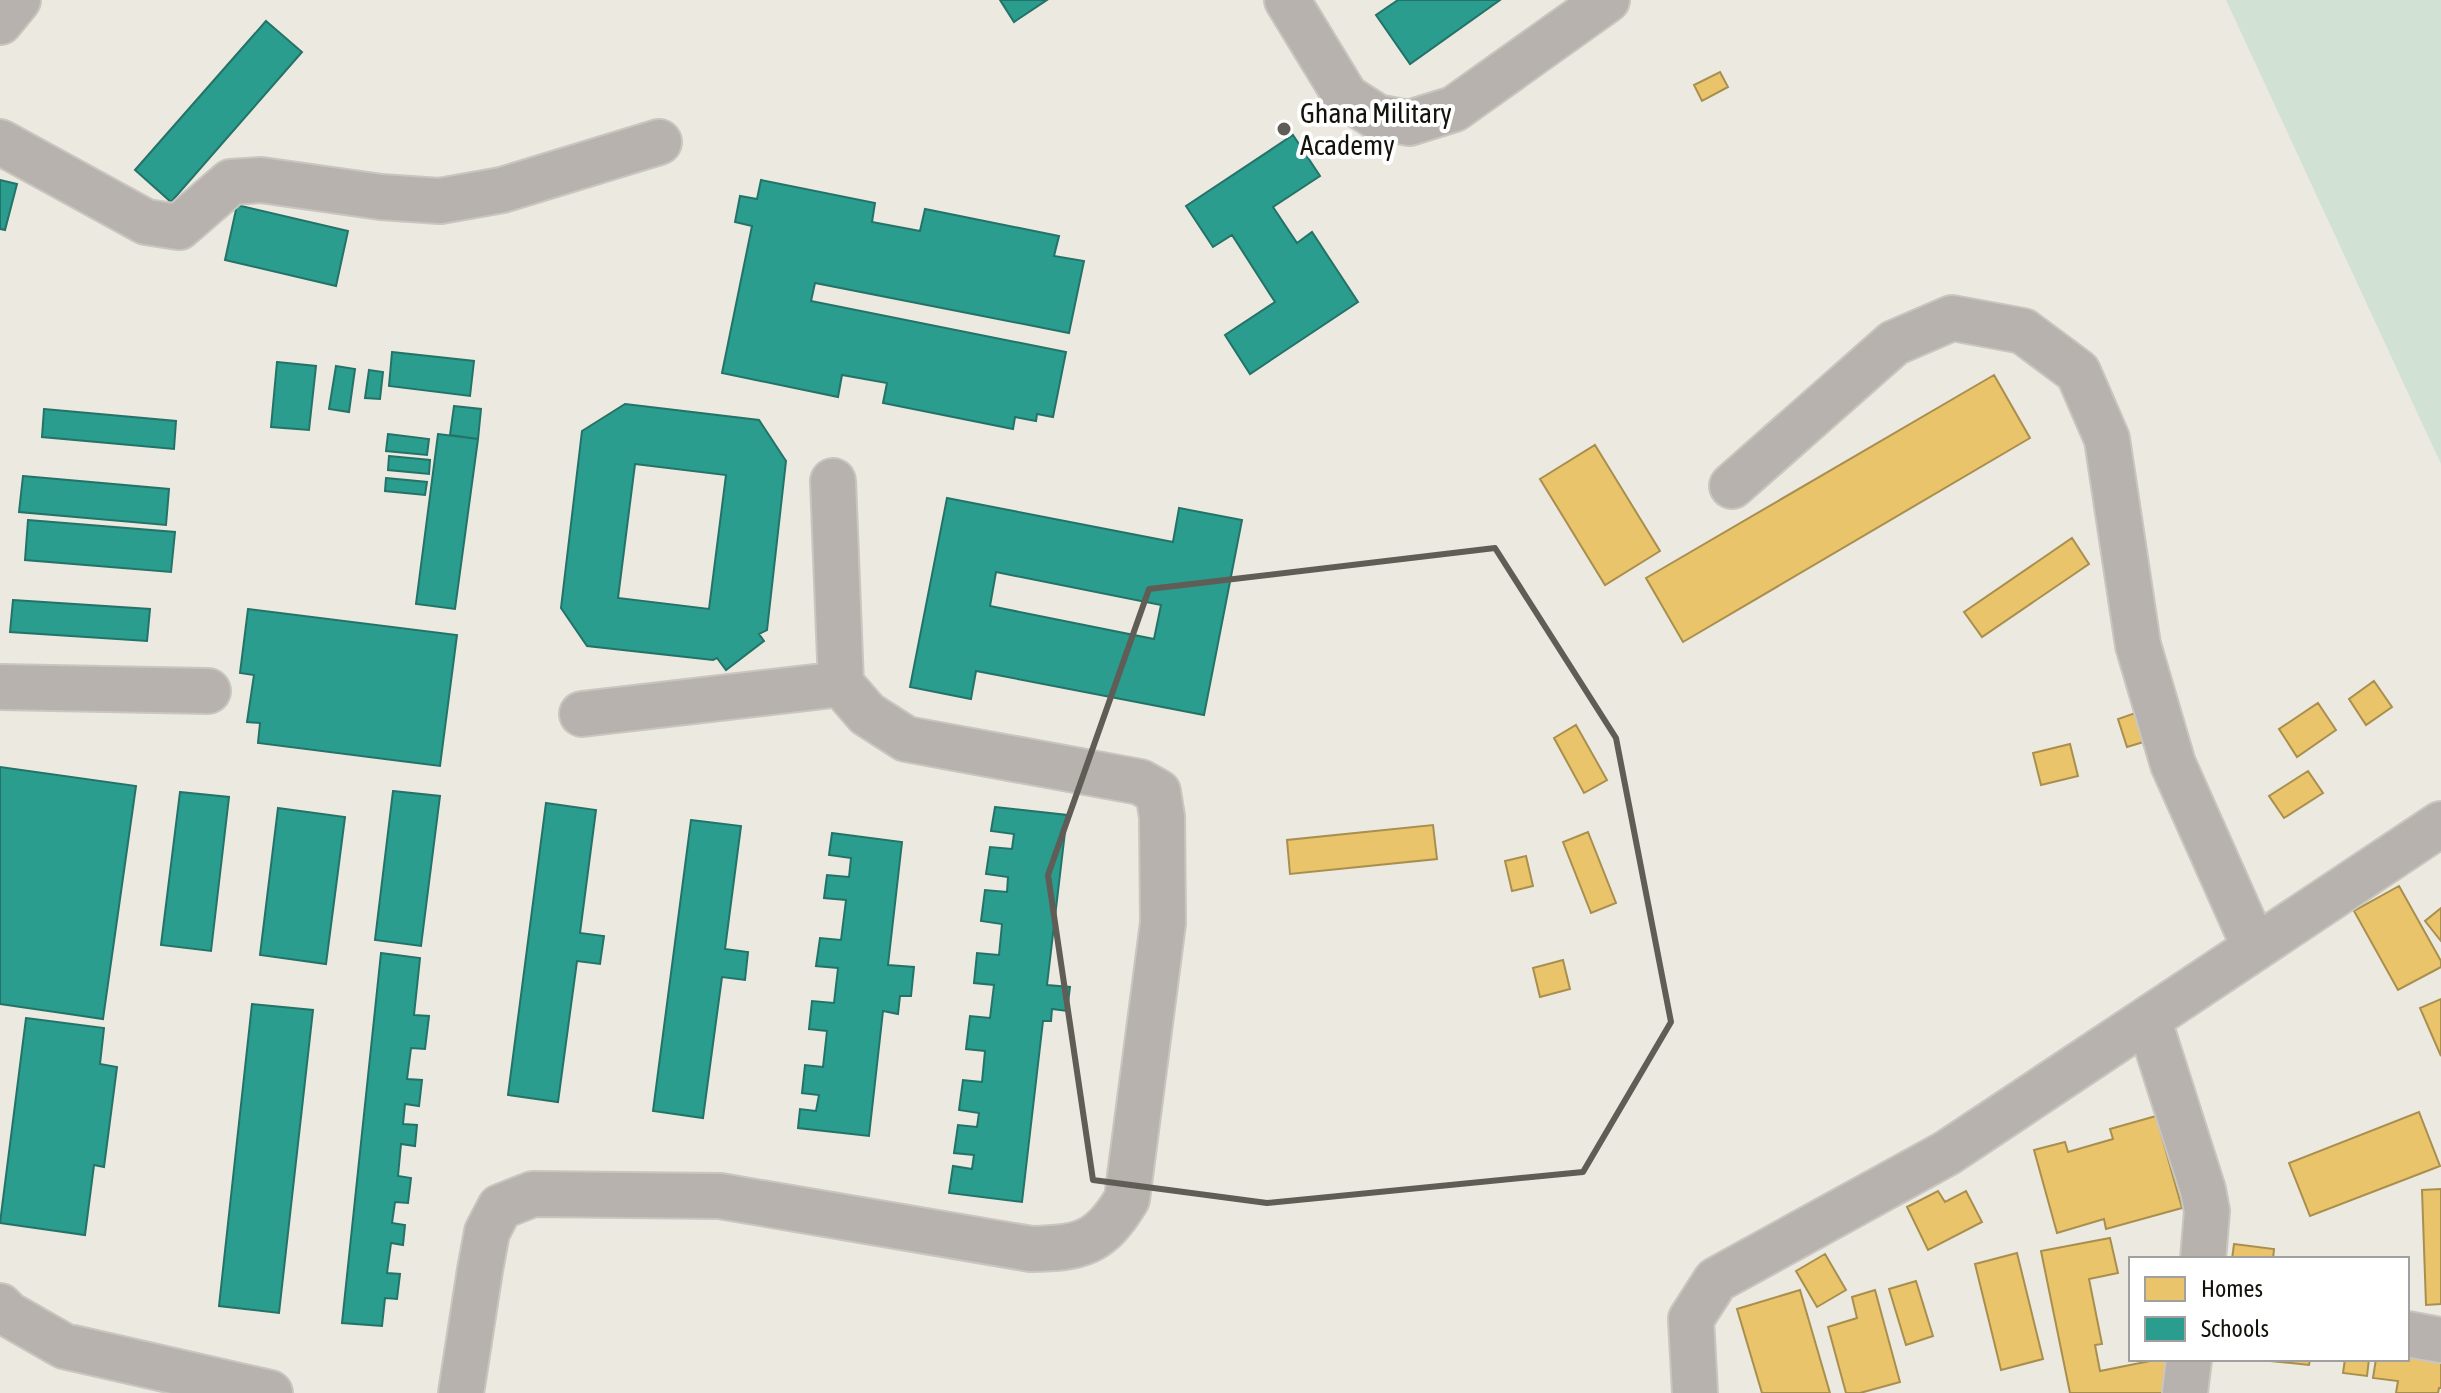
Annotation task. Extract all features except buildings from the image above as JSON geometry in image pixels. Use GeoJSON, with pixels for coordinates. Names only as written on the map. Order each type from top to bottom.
{"type":"FeatureCollection","features":[{"type":"Feature","properties":{"kind":"street"},"geometry":{"type":"LineString","coordinates":[[0,22],[18,0]]}},
{"type":"Feature","properties":{"kind":"street"},"geometry":{"type":"LineString","coordinates":[[1297,4],[1346,97],[1377,117],[1409,123],[1454,109],[1607,0]]}},
{"type":"Feature","properties":{"kind":"street"},"geometry":{"type":"LineString","coordinates":[[0,142],[146,222],[179,227],[231,182],[261,180],[381,197],[440,201],[502,190],[659,142]]}},
{"type":"Feature","properties":{"kind":"street"},"geometry":{"type":"LineString","coordinates":[[1732,486],[1894,343],[1952,318],[2023,331],[2078,372],[2107,439],[2138,645],[2169,749],[2255,948]]}},
{"type":"Feature","properties":{"kind":"street"},"geometry":{"type":"LineString","coordinates":[[461,1393],[487,1232],[500,1207],[533,1194],[720,1196],[1031,1249],[1065,1248],[1090,1240],[1112,1223],[1127,1199],[1163,923],[1162,817],[1158,792],[1140,782],[906,739],[867,714],[841,684],[833,481]]}},
{"type":"Feature","properties":{"kind":"street"},"geometry":{"type":"LineString","coordinates":[[582,714],[841,684]]}},
{"type":"Feature","properties":{"kind":"street"},"geometry":{"type":"LineString","coordinates":[[0,687],[208,691]]}},
{"type":"Feature","properties":{"kind":"street"},"geometry":{"type":"LineString","coordinates":[[1695,1393],[1691,1319],[1716,1280],[1947,1153],[2441,824]]}},
{"type":"Feature","properties":{"kind":"street"},"geometry":{"type":"LineString","coordinates":[[2149,1021],[2203,1190],[2207,1211],[2203,1257]]}},
{"type":"Feature","properties":{"kind":"street"},"geometry":{"type":"LineString","coordinates":[[0,1306],[8,1314],[64,1346],[270,1393]]}},
{"type":"Feature","properties":{"kind":"street"},"geometry":{"type":"LineString","coordinates":[[2409,1334],[2441,1340]]}},
{"type":"Feature","properties":{"kind":"highlighted area"},"geometry":{"type":"Polygon","coordinates":[[[1495,548],[1616,738],[1671,1022],[1583,1172],[1267,1203],[1093,1180],[1048,875],[1149,589],[1495,548]]]}},
{"type":"Feature","properties":{"kind":"green space"},"geometry":{"type":"Polygon","coordinates":[[[2226,0],[2441,0],[2441,464],[2226,0]]]}},
{"type":"Feature","properties":{"kind":"place","name":"Ghana Military Academy"},"geometry":{"type":"Point","coordinates":[1284,129]}}]}
